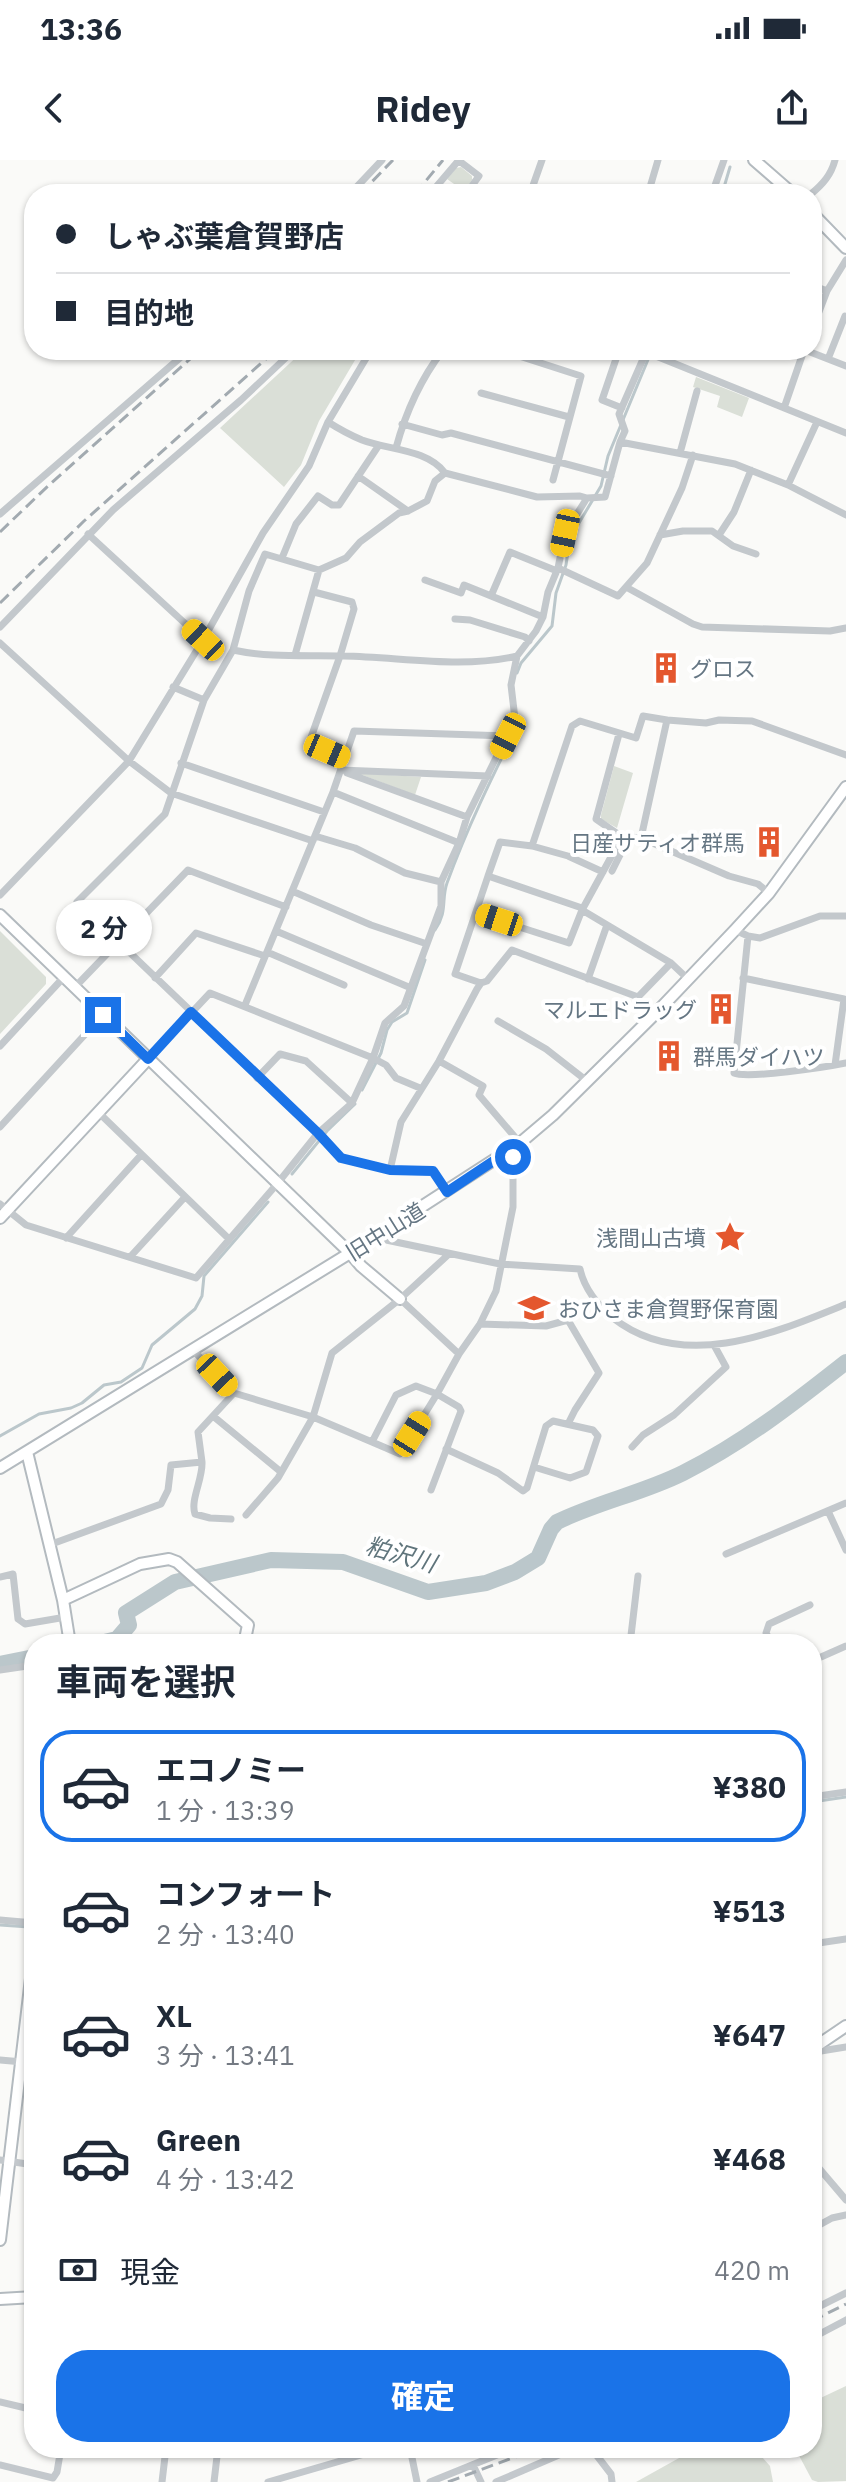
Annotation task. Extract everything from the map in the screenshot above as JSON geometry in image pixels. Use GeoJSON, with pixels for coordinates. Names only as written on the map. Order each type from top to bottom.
{"type":"FeatureCollection","features":[{"type":"Feature","properties":{"kind":"street"},"geometry":{"type":"LineString","coordinates":[[359,184],[382,160]]}},
{"type":"Feature","properties":{"kind":"street"},"geometry":{"type":"LineString","coordinates":[[438,184],[458,160],[479,176],[473,184]]}},
{"type":"Feature","properties":{"kind":"street"},"geometry":{"type":"LineString","coordinates":[[535,184],[542,160]]}},
{"type":"Feature","properties":{"kind":"street"},"geometry":{"type":"LineString","coordinates":[[651,184],[658,160]]}},
{"type":"Feature","properties":{"kind":"street"},"geometry":{"type":"LineString","coordinates":[[716,184],[724,160]]}},
{"type":"Feature","properties":{"kind":"street"},"geometry":{"type":"LineString","coordinates":[[754,160],[782,184]]}},
{"type":"Feature","properties":{"kind":"street"},"geometry":{"type":"LineString","coordinates":[[822,185],[833,169],[835,160]]}},
{"type":"Feature","properties":{"kind":"street"},"geometry":{"type":"LineString","coordinates":[[822,223],[846,248]]}},
{"type":"Feature","properties":{"kind":"street"},"geometry":{"type":"LineString","coordinates":[[822,304],[846,260]]}},
{"type":"Feature","properties":{"kind":"street"},"geometry":{"type":"LineString","coordinates":[[822,289],[827,291]]}},
{"type":"Feature","properties":{"kind":"street"},"geometry":{"type":"LineString","coordinates":[[828,359],[845,316]]}},
{"type":"Feature","properties":{"kind":"street"},"geometry":{"type":"LineString","coordinates":[[822,357],[846,366]]}},
{"type":"Feature","properties":{"kind":"street"},"geometry":{"type":"LineString","coordinates":[[0,514],[177,360]]}},
{"type":"Feature","properties":{"kind":"street"},"geometry":{"type":"LineString","coordinates":[[0,627],[88,534],[283,360]]}},
{"type":"Feature","properties":{"kind":"street"},"geometry":{"type":"LineString","coordinates":[[0,895],[129,761],[203,640],[263,533],[309,466],[328,422],[365,360]]}},
{"type":"Feature","properties":{"kind":"street"},"geometry":{"type":"LineString","coordinates":[[396,448],[402,424],[418,388],[436,360]]}},
{"type":"Feature","properties":{"kind":"street"},"geometry":{"type":"LineString","coordinates":[[531,360],[581,376],[553,480]]}},
{"type":"Feature","properties":{"kind":"street"},"geometry":{"type":"LineString","coordinates":[[616,360],[602,400],[622,408]]}},
{"type":"Feature","properties":{"kind":"street"},"geometry":{"type":"LineString","coordinates":[[328,422],[361,440],[396,448],[439,464],[445,473],[537,497],[605,497],[625,431],[619,414],[643,360]]}},
{"type":"Feature","properties":{"kind":"street"},"geometry":{"type":"LineString","coordinates":[[669,360],[846,433]]}},
{"type":"Feature","properties":{"kind":"street"},"geometry":{"type":"LineString","coordinates":[[784,408],[801,360]]}},
{"type":"Feature","properties":{"kind":"street"},"geometry":{"type":"LineString","coordinates":[[680,453],[697,391]]}},
{"type":"Feature","properties":{"kind":"street"},"geometry":{"type":"LineString","coordinates":[[481,393],[569,417]]}},
{"type":"Feature","properties":{"kind":"street"},"geometry":{"type":"LineString","coordinates":[[788,485],[817,422]]}},
{"type":"Feature","properties":{"kind":"street"},"geometry":{"type":"LineString","coordinates":[[402,424],[442,435],[451,433],[611,476]]}},
{"type":"Feature","properties":{"kind":"street"},"geometry":{"type":"LineString","coordinates":[[620,442],[693,455],[751,470],[846,515]]}},
{"type":"Feature","properties":{"kind":"street"},"geometry":{"type":"LineString","coordinates":[[282,558],[296,524],[318,496],[336,507],[339,505],[379,445]]}},
{"type":"Feature","properties":{"kind":"street"},"geometry":{"type":"LineString","coordinates":[[491,596],[510,552],[618,596],[647,563],[682,488],[693,455]]}},
{"type":"Feature","properties":{"kind":"street"},"geometry":{"type":"LineString","coordinates":[[719,535],[734,512],[751,470]]}},
{"type":"Feature","properties":{"kind":"street"},"geometry":{"type":"LineString","coordinates":[[445,473],[435,481],[427,501],[399,513],[360,542],[346,558],[319,570],[265,554],[249,591],[233,650],[204,700],[165,814],[77,902],[341,1158],[390,1170],[433,1171],[447,1192]]}},
{"type":"Feature","properties":{"kind":"street"},"geometry":{"type":"LineString","coordinates":[[358,476],[408,511]]}},
{"type":"Feature","properties":{"kind":"street"},"geometry":{"type":"LineString","coordinates":[[420,1088],[396,1078],[386,1065],[373,1058],[210,993],[2,1211],[26,1225],[196,1278],[318,1133],[352,1103],[373,1058],[385,1023],[404,1006],[441,906],[441,882],[467,817],[515,719],[511,685],[517,656],[543,617],[565,533],[589,498]]}},
{"type":"Feature","properties":{"kind":"street"},"geometry":{"type":"LineString","coordinates":[[660,535],[712,531],[733,546],[756,554]]}},
{"type":"Feature","properties":{"kind":"street"},"geometry":{"type":"LineString","coordinates":[[88,534],[203,640]]}},
{"type":"Feature","properties":{"kind":"street"},"geometry":{"type":"LineString","coordinates":[[295,655],[319,570]]}},
{"type":"Feature","properties":{"kind":"street"},"geometry":{"type":"LineString","coordinates":[[425,580],[461,593],[464,585],[543,617]]}},
{"type":"Feature","properties":{"kind":"street"},"geometry":{"type":"LineString","coordinates":[[626,587],[702,627],[830,631],[846,628]]}},
{"type":"Feature","properties":{"kind":"street"},"geometry":{"type":"LineString","coordinates":[[314,592],[352,602],[354,609],[309,743],[345,758]]}},
{"type":"Feature","properties":{"kind":"street"},"geometry":{"type":"LineString","coordinates":[[455,619],[470,620],[525,637],[529,641]]}},
{"type":"Feature","properties":{"kind":"street"},"geometry":{"type":"LineString","coordinates":[[0,643],[129,761],[171,793],[355,848],[405,873],[441,882]]}},
{"type":"Feature","properties":{"kind":"street"},"geometry":{"type":"LineString","coordinates":[[233,650],[259,656],[492,662],[517,656]]}},
{"type":"Feature","properties":{"kind":"street"},"geometry":{"type":"LineString","coordinates":[[173,687],[204,700]]}},
{"type":"Feature","properties":{"kind":"street"},"geometry":{"type":"LineString","coordinates":[[532,846],[572,726],[580,721],[636,738],[643,716],[706,723],[719,720],[752,721],[846,755]]}},
{"type":"Feature","properties":{"kind":"street"},"geometry":{"type":"LineString","coordinates":[[641,838],[667,720]]}},
{"type":"Feature","properties":{"kind":"street"},"geometry":{"type":"LineString","coordinates":[[245,1005],[333,792],[354,731],[508,736]]}},
{"type":"Feature","properties":{"kind":"street"},"geometry":{"type":"LineString","coordinates":[[607,872],[622,837],[596,819],[619,734]]}},
{"type":"Feature","properties":{"kind":"street"},"geometry":{"type":"LineString","coordinates":[[181,763],[324,812]]}},
{"type":"Feature","properties":{"kind":"street"},"geometry":{"type":"LineString","coordinates":[[341,770],[488,776]]}},
{"type":"Feature","properties":{"kind":"street"},"geometry":{"type":"LineString","coordinates":[[341,770],[467,817]]}},
{"type":"Feature","properties":{"kind":"street","name":"旧中山道"},"geometry":{"type":"LineString","coordinates":[[0,1468],[350,1253],[516,1145],[587,1081],[735,930],[769,893],[846,787]]}},
{"type":"Feature","properties":{"kind":"street"},"geometry":{"type":"LineString","coordinates":[[333,792],[459,843]]}},
{"type":"Feature","properties":{"kind":"street"},"geometry":{"type":"LineString","coordinates":[[476,913],[569,943],[582,909],[629,837],[641,838],[729,876],[758,884],[769,893]]}},
{"type":"Feature","properties":{"kind":"street"},"geometry":{"type":"LineString","coordinates":[[607,872],[568,856],[532,846],[500,842],[455,974],[481,983],[487,981],[512,950],[638,997],[671,963]]}},
{"type":"Feature","properties":{"kind":"street"},"geometry":{"type":"LineString","coordinates":[[75,987],[188,870],[286,907]]}},
{"type":"Feature","properties":{"kind":"street"},"geometry":{"type":"LineString","coordinates":[[488,876],[582,909],[671,963],[688,979]]}},
{"type":"Feature","properties":{"kind":"street"},"geometry":{"type":"LineString","coordinates":[[292,891],[371,925],[427,944]]}},
{"type":"Feature","properties":{"kind":"street"},"geometry":{"type":"LineString","coordinates":[[0,915],[361,1266],[459,1354]]}},
{"type":"Feature","properties":{"kind":"street"},"geometry":{"type":"LineString","coordinates":[[735,930],[760,938],[820,916],[846,916]]}},
{"type":"Feature","properties":{"kind":"street"},"geometry":{"type":"LineString","coordinates":[[588,979],[607,925]]}},
{"type":"Feature","properties":{"kind":"street"},"geometry":{"type":"LineString","coordinates":[[276,931],[411,988]]}},
{"type":"Feature","properties":{"kind":"street"},"geometry":{"type":"LineString","coordinates":[[155,978],[196,933],[266,954],[344,985]]}},
{"type":"Feature","properties":{"kind":"street"},"geometry":{"type":"LineString","coordinates":[[748,936],[734,1073],[740,1076],[761,1075],[846,1063]]}},
{"type":"Feature","properties":{"kind":"street"},"geometry":{"type":"LineString","coordinates":[[0,1046],[64,977]]}},
{"type":"Feature","properties":{"kind":"street"},"geometry":{"type":"LineString","coordinates":[[743,978],[844,999],[835,1065]]}},
{"type":"Feature","properties":{"kind":"street"},"geometry":{"type":"LineString","coordinates":[[390,1170],[401,1122],[439,1061],[481,983]]}},
{"type":"Feature","properties":{"kind":"street"},"geometry":{"type":"LineString","coordinates":[[0,1127],[103,1015]]}},
{"type":"Feature","properties":{"kind":"street"},"geometry":{"type":"LineString","coordinates":[[498,1021],[546,1049],[587,1081]]}},
{"type":"Feature","properties":{"kind":"street"},"geometry":{"type":"LineString","coordinates":[[257,1078],[280,1054],[306,1061],[352,1103]]}},
{"type":"Feature","properties":{"kind":"street"},"geometry":{"type":"LineString","coordinates":[[192,1349],[234,1393],[313,1417],[400,1454],[480,1324],[496,1291],[513,1207],[516,1145],[479,1095],[483,1086],[439,1061]]}},
{"type":"Feature","properties":{"kind":"street"},"geometry":{"type":"LineString","coordinates":[[98,1112],[229,1239]]}},
{"type":"Feature","properties":{"kind":"street"},"geometry":{"type":"LineString","coordinates":[[66,1238],[141,1155]]}},
{"type":"Feature","properties":{"kind":"street"},"geometry":{"type":"LineString","coordinates":[[130,1257],[185,1197]]}},
{"type":"Feature","properties":{"kind":"street"},"geometry":{"type":"LineString","coordinates":[[372,1237],[500,1264],[580,1269],[602,1309],[626,1328],[661,1342],[714,1345],[762,1336],[846,1304]]}},
{"type":"Feature","properties":{"kind":"street"},"geometry":{"type":"LineString","coordinates":[[246,1515],[281,1472],[313,1417],[332,1353],[400,1299],[449,1254]]}},
{"type":"Feature","properties":{"kind":"street"},"geometry":{"type":"LineString","coordinates":[[480,1324],[546,1326],[568,1320],[599,1373],[568,1424]]}},
{"type":"Feature","properties":{"kind":"street"},"geometry":{"type":"LineString","coordinates":[[632,1447],[643,1435],[674,1415],[726,1367],[714,1345]]}},
{"type":"Feature","properties":{"kind":"street"},"geometry":{"type":"LineString","coordinates":[[372,1442],[396,1395],[416,1386],[459,1407],[461,1411],[431,1490]]}},
{"type":"Feature","properties":{"kind":"street"},"geometry":{"type":"LineString","coordinates":[[231,1519],[195,1514],[192,1507],[199,1487],[202,1462],[198,1432],[234,1393]]}},
{"type":"Feature","properties":{"kind":"street"},"geometry":{"type":"LineString","coordinates":[[213,1416],[281,1472]]}},
{"type":"Feature","properties":{"kind":"street"},"geometry":{"type":"LineString","coordinates":[[446,1449],[498,1473],[523,1491],[527,1488],[546,1426],[553,1421],[593,1430],[598,1436],[586,1472],[570,1478],[534,1467]]}},
{"type":"Feature","properties":{"kind":"street"},"geometry":{"type":"LineString","coordinates":[[27,1452],[69,1634]]}},
{"type":"Feature","properties":{"kind":"street"},"geometry":{"type":"LineString","coordinates":[[49,1545],[161,1504],[168,1490],[171,1465],[202,1462]]}},
{"type":"Feature","properties":{"kind":"street"},"geometry":{"type":"LineString","coordinates":[[726,1554],[846,1503]]}},
{"type":"Feature","properties":{"kind":"street"},"geometry":{"type":"LineString","coordinates":[[828,1511],[846,1550]]}},
{"type":"Feature","properties":{"kind":"street"},"geometry":{"type":"LineString","coordinates":[[63,1600],[140,1564],[158,1560],[177,1562],[248,1625],[246,1634]]}},
{"type":"Feature","properties":{"kind":"street"},"geometry":{"type":"LineString","coordinates":[[0,1577],[13,1574],[18,1619],[25,1624],[66,1617]]}},
{"type":"Feature","properties":{"kind":"street"},"geometry":{"type":"LineString","coordinates":[[631,1634],[638,1576]]}},
{"type":"Feature","properties":{"kind":"street"},"geometry":{"type":"LineString","coordinates":[[767,1634],[769,1624],[810,1605]]}},
{"type":"Feature","properties":{"kind":"street"},"geometry":{"type":"LineString","coordinates":[[822,1657],[846,1646]]}},
{"type":"Feature","properties":{"kind":"street"},"geometry":{"type":"LineString","coordinates":[[0,1670],[24,1666]]}},
{"type":"Feature","properties":{"kind":"street"},"geometry":{"type":"LineString","coordinates":[[822,1796],[846,1792]]}},
{"type":"Feature","properties":{"kind":"street"},"geometry":{"type":"LineString","coordinates":[[0,1920],[24,1922]]}},
{"type":"Feature","properties":{"kind":"street"},"geometry":{"type":"LineString","coordinates":[[822,1943],[846,1939]]}},
{"type":"Feature","properties":{"kind":"street"},"geometry":{"type":"LineString","coordinates":[[822,2042],[846,2026]]}},
{"type":"Feature","properties":{"kind":"street"},"geometry":{"type":"LineString","coordinates":[[0,2240],[5,2161],[24,2044]]}},
{"type":"Feature","properties":{"kind":"street"},"geometry":{"type":"LineString","coordinates":[[822,2051],[846,2047]]}},
{"type":"Feature","properties":{"kind":"street"},"geometry":{"type":"LineString","coordinates":[[0,2060],[22,2062]]}},
{"type":"Feature","properties":{"kind":"street"},"geometry":{"type":"LineString","coordinates":[[822,2171],[844,2194]]}},
{"type":"Feature","properties":{"kind":"street"},"geometry":{"type":"LineString","coordinates":[[822,2224],[846,2215]]}},
{"type":"Feature","properties":{"kind":"street"},"geometry":{"type":"LineString","coordinates":[[822,2305],[846,2293]]}},
{"type":"Feature","properties":{"kind":"street"},"geometry":{"type":"LineString","coordinates":[[0,2299],[24,2298]]}},
{"type":"Feature","properties":{"kind":"street"},"geometry":{"type":"LineString","coordinates":[[822,2333],[846,2320]]}},
{"type":"Feature","properties":{"kind":"street"},"geometry":{"type":"LineString","coordinates":[[0,2402],[24,2408]]}},
{"type":"Feature","properties":{"kind":"street"},"geometry":{"type":"LineString","coordinates":[[0,2465],[53,2478],[59,2458]]}},
{"type":"Feature","properties":{"kind":"street"},"geometry":{"type":"LineString","coordinates":[[162,2482],[165,2458]]}},
{"type":"Feature","properties":{"kind":"street"},"geometry":{"type":"LineString","coordinates":[[214,2482],[217,2458]]}},
{"type":"Feature","properties":{"kind":"street"},"geometry":{"type":"LineString","coordinates":[[268,2482],[351,2458]]}},
{"type":"Feature","properties":{"kind":"street"},"geometry":{"type":"LineString","coordinates":[[412,2458],[417,2482]]}},
{"type":"Feature","properties":{"kind":"street"},"geometry":{"type":"LineString","coordinates":[[430,2482],[490,2458]]}},
{"type":"Feature","properties":{"kind":"street"},"geometry":{"type":"LineString","coordinates":[[496,2482],[552,2458]]}},
{"type":"Feature","properties":{"kind":"street"},"geometry":{"type":"LineString","coordinates":[[599,2458],[611,2474],[612,2482]]}},
{"type":"Feature","properties":{"kind":"street"},"geometry":{"type":"LineString","coordinates":[[473,2465],[481,2482]]}},
{"type":"Feature","properties":{"kind":"shaded area"},"geometry":{"type":"Polygon","coordinates":[[[461,167],[472,176],[469,184],[454,184],[447,179],[456,168],[461,167]]]}},
{"type":"Feature","properties":{"kind":"shaded area"},"geometry":{"type":"Polygon","coordinates":[[[293,360],[355,360],[319,421],[301,465],[284,487],[220,428],[293,360]]]}},
{"type":"Feature","properties":{"kind":"shaded area"},"geometry":{"type":"Polygon","coordinates":[[[696,377],[749,398],[742,417],[717,407],[720,396],[693,387],[696,377]]]}},
{"type":"Feature","properties":{"kind":"shaded area"},"geometry":{"type":"Polygon","coordinates":[[[614,766],[633,773],[617,828],[601,819],[614,766]]]}},
{"type":"Feature","properties":{"kind":"shaded area"},"geometry":{"type":"Polygon","coordinates":[[[357,773],[421,777],[415,795],[357,773]]]}},
{"type":"Feature","properties":{"kind":"shaded area"},"geometry":{"type":"Polygon","coordinates":[[[0,931],[46,977],[46,984],[0,1034],[0,931]]]}},
{"type":"Feature","properties":{"kind":"shaded area"},"geometry":{"type":"Polygon","coordinates":[[[846,2386],[846,2481],[812,2480],[800,2458],[822,2458],[822,2397],[846,2386]]]}},
{"type":"Feature","properties":{"kind":"shaded area"},"geometry":{"type":"Polygon","coordinates":[[[679,2458],[763,2458],[770,2466],[773,2482],[636,2482],[679,2458]]]}},
{"type":"Feature","properties":{"kind":"waterway"},"geometry":{"type":"LineString","coordinates":[[725,184],[730,167]]}},
{"type":"Feature","properties":{"kind":"waterway"},"geometry":{"type":"LineString","coordinates":[[517,673],[521,663],[552,626],[556,593],[566,565],[570,538],[601,486],[608,456],[648,360]]}},
{"type":"Feature","properties":{"kind":"waterway"},"geometry":{"type":"LineString","coordinates":[[435,930],[442,917],[445,889],[455,863],[518,720]]}},
{"type":"Feature","properties":{"kind":"waterway"},"geometry":{"type":"LineString","coordinates":[[362,1090],[381,1053],[387,1030],[392,1022],[407,1013],[425,960]]}},
{"type":"Feature","properties":{"kind":"waterway"},"geometry":{"type":"LineString","coordinates":[[292,1174],[327,1131],[355,1104]]}},
{"type":"Feature","properties":{"kind":"waterway"},"geometry":{"type":"LineString","coordinates":[[0,1436],[39,1414],[82,1403],[104,1385],[121,1382],[142,1368],[152,1345],[195,1309],[202,1296],[204,1276],[268,1202]]}},
{"type":"Feature","properties":{"kind":"waterway","name":"粕沢川"},"geometry":{"type":"LineString","coordinates":[[121,1634],[129,1625],[126,1613],[175,1582],[271,1560],[343,1562],[428,1592],[486,1583],[515,1572],[538,1558],[557,1522],[668,1480],[705,1461],[768,1422],[846,1362]]}},
{"type":"Feature","properties":{"kind":"waterway","name":"粕沢川"},"geometry":{"type":"LineString","coordinates":[[0,1664],[24,1659]]}},
{"type":"Feature","properties":{"kind":"waterway"},"geometry":{"type":"LineString","coordinates":[[822,1801],[846,1797]]}},
{"type":"Feature","properties":{"kind":"waterway"},"geometry":{"type":"LineString","coordinates":[[0,1925],[24,1927]]}},
{"type":"Feature","properties":{"kind":"railway"},"geometry":{"type":"LineString","coordinates":[[370,184],[393,160]]}},
{"type":"Feature","properties":{"kind":"railway"},"geometry":{"type":"LineString","coordinates":[[423,184],[443,160]]}},
{"type":"Feature","properties":{"kind":"railway"},"geometry":{"type":"LineString","coordinates":[[0,532],[189,360]]}},
{"type":"Feature","properties":{"kind":"railway"},"geometry":{"type":"LineString","coordinates":[[0,603],[84,521],[265,360]]}},
{"type":"Feature","properties":{"kind":"railway"},"geometry":{"type":"LineString","coordinates":[[822,2316],[846,2304]]}},
{"type":"Feature","properties":{"kind":"railway"},"geometry":{"type":"LineString","coordinates":[[448,2482],[512,2458]]}},
{"type":"Feature","properties":{"kind":"place","name":"グロス"},"geometry":{"type":"Point","coordinates":[666,668]}},
{"type":"Feature","properties":{"kind":"place","name":"日産サティオ群馬"},"geometry":{"type":"Point","coordinates":[769,842]}},
{"type":"Feature","properties":{"kind":"place","name":"マルエドラッグ"},"geometry":{"type":"Point","coordinates":[721,1009]}},
{"type":"Feature","properties":{"kind":"place","name":"群馬ダイハツ"},"geometry":{"type":"Point","coordinates":[669,1056]}},
{"type":"Feature","properties":{"kind":"place","name":"浅間山古墳"},"geometry":{"type":"Point","coordinates":[730,1237]}},
{"type":"Feature","properties":{"kind":"place","name":"おひさま倉賀野保育園"},"geometry":{"type":"Point","coordinates":[534,1308]}},
{"type":"Feature","properties":{"kind":"route"},"geometry":{"type":"LineString","coordinates":[[103,1015],[148,1059],[191,1012],[341,1158],[390,1170],[428,1169],[433,1171],[447,1192],[513,1148],[513,1157]]}}]}
